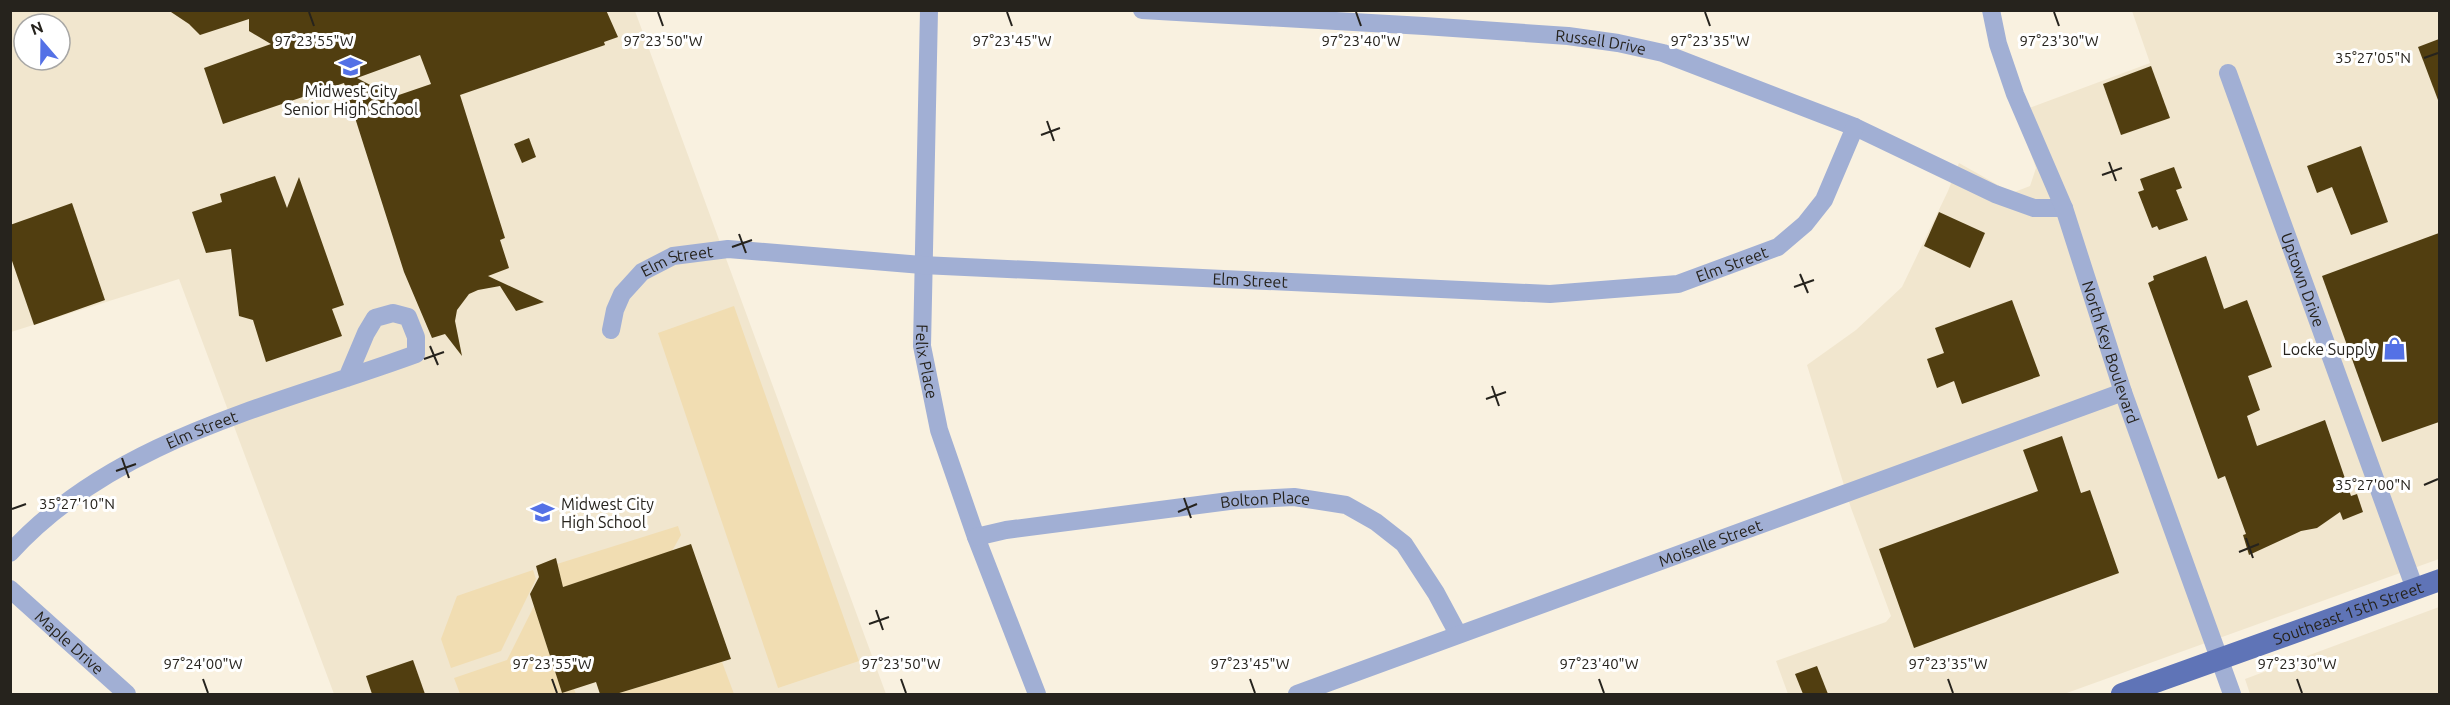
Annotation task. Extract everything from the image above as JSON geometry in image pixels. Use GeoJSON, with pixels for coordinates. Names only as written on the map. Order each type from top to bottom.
{"type":"FeatureCollection","features":[{"type":"Feature","properties":{"kind":"main road","name":"Southeast 15th Street"},"geometry":{"type":"LineString","coordinates":[[2122,694],[2439,580]]}},
{"type":"Feature","properties":{"kind":"street","name":"Felix Place"},"geometry":{"type":"LineString","coordinates":[[929,10],[922,265],[922,346],[929,391],[939,430],[976,537],[1037,694]]}},
{"type":"Feature","properties":{"kind":"street","name":"Russell Drive"},"geometry":{"type":"LineString","coordinates":[[1142,10],[1502,31],[1568,36],[1618,43],[1663,53],[1855,127],[1995,194],[2034,208],[2064,208]]}},
{"type":"Feature","properties":{"kind":"street","name":"North Key Boulevard"},"geometry":{"type":"LineString","coordinates":[[1991,10],[1998,44],[2016,94],[2064,208],[2123,392],[2232,694]]}},
{"type":"Feature","properties":{"kind":"street","name":"Uptown Drive"},"geometry":{"type":"LineString","coordinates":[[2228,72],[2415,589]]}},
{"type":"Feature","properties":{"kind":"street","name":"Elm Street"},"geometry":{"type":"LineString","coordinates":[[611,330],[615,310],[631,282],[642,272],[673,256],[728,249],[922,265],[1550,294],[1678,284],[1779,247],[1805,225],[1824,200],[1855,127]]}},
{"type":"Feature","properties":{"kind":"street","name":"Elm Street"},"geometry":{"type":"LineString","coordinates":[[10,553],[35,525],[93,483],[130,460],[247,412],[347,378],[416,354],[416,337],[408,317],[393,313],[375,318],[347,378]]}},
{"type":"Feature","properties":{"kind":"street","name":"Moiselle Street"},"geometry":{"type":"LineString","coordinates":[[1298,694],[2123,392]]}},
{"type":"Feature","properties":{"kind":"street","name":"Bolton Place"},"geometry":{"type":"LineString","coordinates":[[976,537],[1006,530],[1237,500],[1294,497],[1346,505],[1376,522],[1404,544],[1436,593],[1458,634]]}},
{"type":"Feature","properties":{"kind":"street","name":"Maple Drive"},"geometry":{"type":"LineString","coordinates":[[10,589],[127,694]]}},
{"type":"Feature","properties":{"kind":"shaded area","name":"Midwest City High School"},"geometry":{"type":"Polygon","coordinates":[[[11,11],[635,11],[886,694],[334,694],[179,279],[11,332],[11,11]]]}},
{"type":"Feature","properties":{"kind":"shaded area"},"geometry":{"type":"Polygon","coordinates":[[[2132,11],[2439,11],[2439,559],[2064,694],[1788,694],[1776,661],[1886,622],[1891,616],[1851,508],[1807,365],[1856,330],[1902,287],[1959,163],[2012,193],[2030,186],[2036,168],[2016,113],[2150,63],[2132,11]]]}},
{"type":"Feature","properties":{"kind":"shaded area"},"geometry":{"type":"Polygon","coordinates":[[[734,306],[859,661],[778,688],[658,333],[734,306]]]}},
{"type":"Feature","properties":{"kind":"shaded area"},"geometry":{"type":"Polygon","coordinates":[[[678,526],[681,535],[672,551],[563,587],[557,564],[678,526]]]}},
{"type":"Feature","properties":{"kind":"shaded area"},"geometry":{"type":"Polygon","coordinates":[[[533,570],[536,579],[501,651],[451,668],[441,639],[457,596],[533,570]]]}},
{"type":"Feature","properties":{"kind":"shaded area"},"geometry":{"type":"Polygon","coordinates":[[[534,606],[562,693],[574,689],[576,694],[460,694],[454,678],[507,660],[534,606]]]}},
{"type":"Feature","properties":{"kind":"shaded area"},"geometry":{"type":"Polygon","coordinates":[[[2439,607],[2439,694],[2250,694],[2245,679],[2439,607]]]}},
{"type":"Feature","properties":{"kind":"shaded area"},"geometry":{"type":"Polygon","coordinates":[[[722,662],[734,694],[616,694],[722,662]]]}},
{"type":"Feature","properties":{"kind":"building"},"geometry":{"type":"Polygon","coordinates":[[[168,10],[606,10],[618,37],[604,42],[605,45],[460,95],[505,238],[500,240],[509,268],[488,276],[544,302],[516,311],[500,286],[478,290],[469,294],[457,310],[455,321],[462,356],[445,334],[432,338],[404,272],[344,83],[223,124],[204,68],[271,44],[249,31],[249,19],[200,35],[189,24],[168,10]],[[420,55],[357,78],[393,97],[431,84],[420,55]]]}},
{"type":"Feature","properties":{"kind":"building"},"geometry":{"type":"Polygon","coordinates":[[[2439,39],[2439,100],[2438,100],[2418,47],[2439,39]]]}},
{"type":"Feature","properties":{"kind":"building"},"geometry":{"type":"Polygon","coordinates":[[[2151,66],[2170,118],[2121,135],[2103,84],[2151,66]]]}},
{"type":"Feature","properties":{"kind":"building"},"geometry":{"type":"Polygon","coordinates":[[[529,138],[536,157],[522,163],[514,144],[529,138]]]}},
{"type":"Feature","properties":{"kind":"building"},"geometry":{"type":"Polygon","coordinates":[[[2361,146],[2388,222],[2351,235],[2332,187],[2317,193],[2307,166],[2361,146]]]}},
{"type":"Feature","properties":{"kind":"building"},"geometry":{"type":"Polygon","coordinates":[[[2174,167],[2182,188],[2176,190],[2188,220],[2159,230],[2157,226],[2152,228],[2138,192],[2144,190],[2140,179],[2174,167]]]}},
{"type":"Feature","properties":{"kind":"building"},"geometry":{"type":"Polygon","coordinates":[[[275,176],[287,208],[299,177],[344,305],[332,309],[342,336],[266,362],[253,320],[239,316],[231,249],[206,253],[192,212],[222,202],[220,194],[275,176]]]}},
{"type":"Feature","properties":{"kind":"building"},"geometry":{"type":"Polygon","coordinates":[[[72,203],[105,300],[34,325],[10,255],[10,225],[72,203]]]}},
{"type":"Feature","properties":{"kind":"building"},"geometry":{"type":"Polygon","coordinates":[[[1939,212],[1985,233],[1970,268],[1924,246],[1939,212]]]}},
{"type":"Feature","properties":{"kind":"building","name":"Locke Supply"},"geometry":{"type":"Polygon","coordinates":[[[2439,233],[2439,422],[2382,442],[2322,276],[2439,233]]]}},
{"type":"Feature","properties":{"kind":"building"},"geometry":{"type":"Polygon","coordinates":[[[2206,256],[2224,309],[2247,300],[2272,367],[2248,376],[2260,410],[2247,416],[2257,446],[2325,420],[2351,496],[2357,494],[2363,512],[2343,520],[2340,512],[2317,528],[2301,531],[2249,555],[2243,535],[2246,534],[2225,476],[2218,479],[2148,283],[2154,280],[2153,276],[2206,256]]]}},
{"type":"Feature","properties":{"kind":"building"},"geometry":{"type":"Polygon","coordinates":[[[2012,300],[2040,376],[1962,404],[1954,381],[1937,388],[1927,359],[1944,353],[1935,328],[2012,300]]]}},
{"type":"Feature","properties":{"kind":"building"},"geometry":{"type":"Polygon","coordinates":[[[2062,436],[2081,493],[2090,490],[2119,573],[1914,648],[1879,549],[2038,491],[2023,450],[2062,436]]]}},
{"type":"Feature","properties":{"kind":"building"},"geometry":{"type":"Polygon","coordinates":[[[691,544],[731,659],[616,694],[600,694],[596,682],[562,693],[530,594],[539,577],[536,566],[556,558],[563,587],[691,544]]]}},
{"type":"Feature","properties":{"kind":"building"},"geometry":{"type":"Polygon","coordinates":[[[413,660],[425,694],[372,694],[366,676],[413,660]]]}},
{"type":"Feature","properties":{"kind":"building"},"geometry":{"type":"Polygon","coordinates":[[[1817,666],[1828,694],[1803,694],[1795,674],[1817,666]]]}},
{"type":"Feature","properties":{"kind":"place","name":"Midwest City Senior High School"},"geometry":{"type":"Point","coordinates":[351,66]}},
{"type":"Feature","properties":{"kind":"place","name":"Locke Supply"},"geometry":{"type":"Point","coordinates":[2394,349]}},
{"type":"Feature","properties":{"kind":"place","name":"Midwest City High School"},"geometry":{"type":"Point","coordinates":[543,513]}}]}
